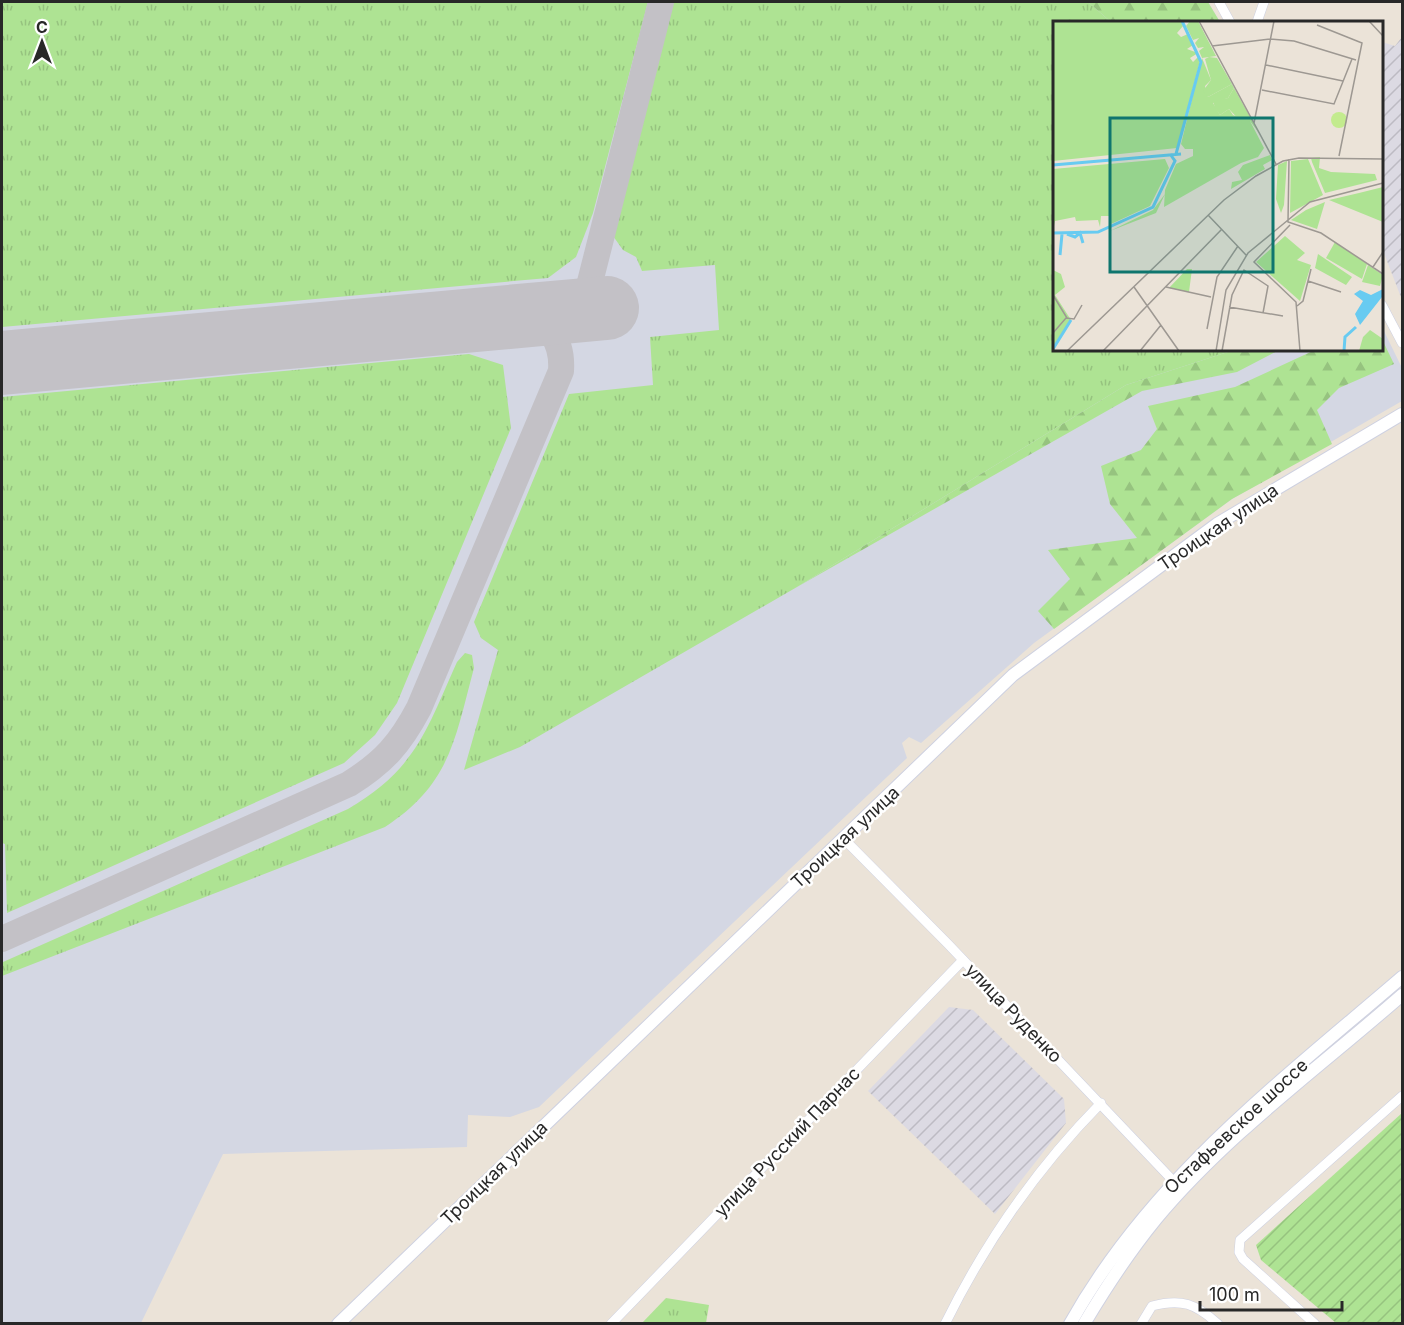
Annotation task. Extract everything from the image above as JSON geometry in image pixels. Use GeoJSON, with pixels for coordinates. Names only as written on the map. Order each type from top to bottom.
{"type":"FeatureCollection","features":[{"type":"Feature","properties":{"kind":"street"},"geometry":{"type":"LineString","coordinates":[[1219,2],[1229,21]]}},
{"type":"Feature","properties":{"kind":"street"},"geometry":{"type":"LineString","coordinates":[[1257,21],[1264,2]]}},
{"type":"Feature","properties":{"kind":"street"},"geometry":{"type":"LineString","coordinates":[[1383,307],[1402,343]]}},
{"type":"Feature","properties":{"kind":"street","name":"Троицкая улица"},"geometry":{"type":"LineString","coordinates":[[338,1323],[979,707],[1045,650],[1217,524],[1402,414]]}},
{"type":"Feature","properties":{"kind":"street","name":"улица Руденко"},"geometry":{"type":"LineString","coordinates":[[844,839],[1101,1103],[1178,1186]]}},
{"type":"Feature","properties":{"kind":"street","name":"улица Русский Парнас"},"geometry":{"type":"LineString","coordinates":[[611,1323],[963,960]]}},
{"type":"Feature","properties":{"kind":"street","name":"Остафьевское шоссе"},"geometry":{"type":"LineString","coordinates":[[1070,1323],[1105,1268],[1242,1114],[1402,977]]}},
{"type":"Feature","properties":{"kind":"street","name":"Остафьевское шоссе"},"geometry":{"type":"LineString","coordinates":[[1083,1323],[1117,1270],[1178,1186],[1402,995]]}},
{"type":"Feature","properties":{"kind":"street"},"geometry":{"type":"LineString","coordinates":[[1315,1323],[1243,1259],[1239,1252],[1240,1240],[1402,1096]]}},
{"type":"Feature","properties":{"kind":"street"},"geometry":{"type":"LineString","coordinates":[[945,1323],[1012,1210],[1062,1146],[1101,1103]]}},
{"type":"Feature","properties":{"kind":"street"},"geometry":{"type":"LineString","coordinates":[[1141,1323],[1152,1306],[1172,1301],[1200,1308],[1218,1323]]}},
{"type":"Feature","properties":{"kind":"shaded area"},"geometry":{"type":"Polygon","coordinates":[[[2,2],[1208,2],[1219,21],[1053,21],[1053,351],[1383,351],[1383,329],[1402,368],[1402,401],[1232,499],[1034,643],[921,743],[909,737],[902,743],[907,758],[539,1107],[510,1117],[468,1115],[467,1147],[223,1154],[141,1323],[2,1324],[2,2]]]}},
{"type":"Feature","properties":{"kind":"shaded area"},"geometry":{"type":"Polygon","coordinates":[[[1402,37],[1402,300],[1383,251],[1383,42],[1395,46],[1402,37]]]}},
{"type":"Feature","properties":{"kind":"shaded area"},"geometry":{"type":"Polygon","coordinates":[[[949,1007],[973,1010],[1064,1099],[1066,1123],[995,1214],[868,1091],[949,1007]]]}},
{"type":"Feature","properties":{"kind":"green space"},"geometry":{"type":"Polygon","coordinates":[[[2,2],[648,2],[593,213],[576,257],[548,278],[2,327],[2,2]]]}},
{"type":"Feature","properties":{"kind":"green space"},"geometry":{"type":"Polygon","coordinates":[[[668,2],[1088,2],[1110,21],[1053,21],[1053,351],[1231,351],[1126,385],[797,587],[520,747],[464,770],[498,650],[481,638],[474,622],[569,394],[653,385],[650,337],[719,330],[715,265],[642,271],[636,257],[623,250],[608,229],[668,2]]]}},
{"type":"Feature","properties":{"kind":"green space"},"geometry":{"type":"Polygon","coordinates":[[[1088,2],[1208,2],[1219,21],[1110,21],[1088,2]]]}},
{"type":"Feature","properties":{"kind":"green space"},"geometry":{"type":"Polygon","coordinates":[[[1383,341],[1394,364],[1339,388],[1317,410],[1332,444],[1232,499],[1054,629],[1038,611],[1070,579],[1048,550],[1137,538],[1110,504],[1101,466],[1141,450],[1157,429],[1148,406],[1235,387],[1313,351],[1383,351],[1383,341]]]}},
{"type":"Feature","properties":{"kind":"green space"},"geometry":{"type":"Polygon","coordinates":[[[1231,351],[1277,351],[1237,372],[1142,391],[797,587],[1126,385],[1231,351]]]}},
{"type":"Feature","properties":{"kind":"green space"},"geometry":{"type":"Polygon","coordinates":[[[469,354],[503,365],[511,428],[397,703],[375,735],[344,763],[7,913],[5,844],[2,843],[2,397],[469,354]]]}},
{"type":"Feature","properties":{"kind":"green space"},"geometry":{"type":"Polygon","coordinates":[[[465,653],[472,655],[474,668],[455,738],[447,758],[424,794],[407,811],[385,827],[2,976],[3,962],[348,809],[371,794],[404,763],[416,746],[427,728],[457,662],[465,653]]]}},
{"type":"Feature","properties":{"kind":"green space"},"geometry":{"type":"Polygon","coordinates":[[[1402,1113],[1402,1323],[1336,1323],[1261,1260],[1256,1245],[1402,1113]]]}},
{"type":"Feature","properties":{"kind":"green space"},"geometry":{"type":"Polygon","coordinates":[[[666,1298],[709,1305],[706,1323],[642,1323],[666,1298]]]}},
{"type":"Feature","properties":{"kind":"taxiway"},"geometry":{"type":"LineString","coordinates":[[570,311],[586,292],[590,282],[661,2]]}},
{"type":"Feature","properties":{"kind":"taxiway"},"geometry":{"type":"LineString","coordinates":[[2,939],[349,784],[382,760],[398,742],[419,708],[561,371],[560,350],[552,334],[539,323],[520,315]]}},
{"type":"Feature","properties":{"kind":"runway"},"geometry":{"type":"LineString","coordinates":[[2,363],[607,308]]}}]}
